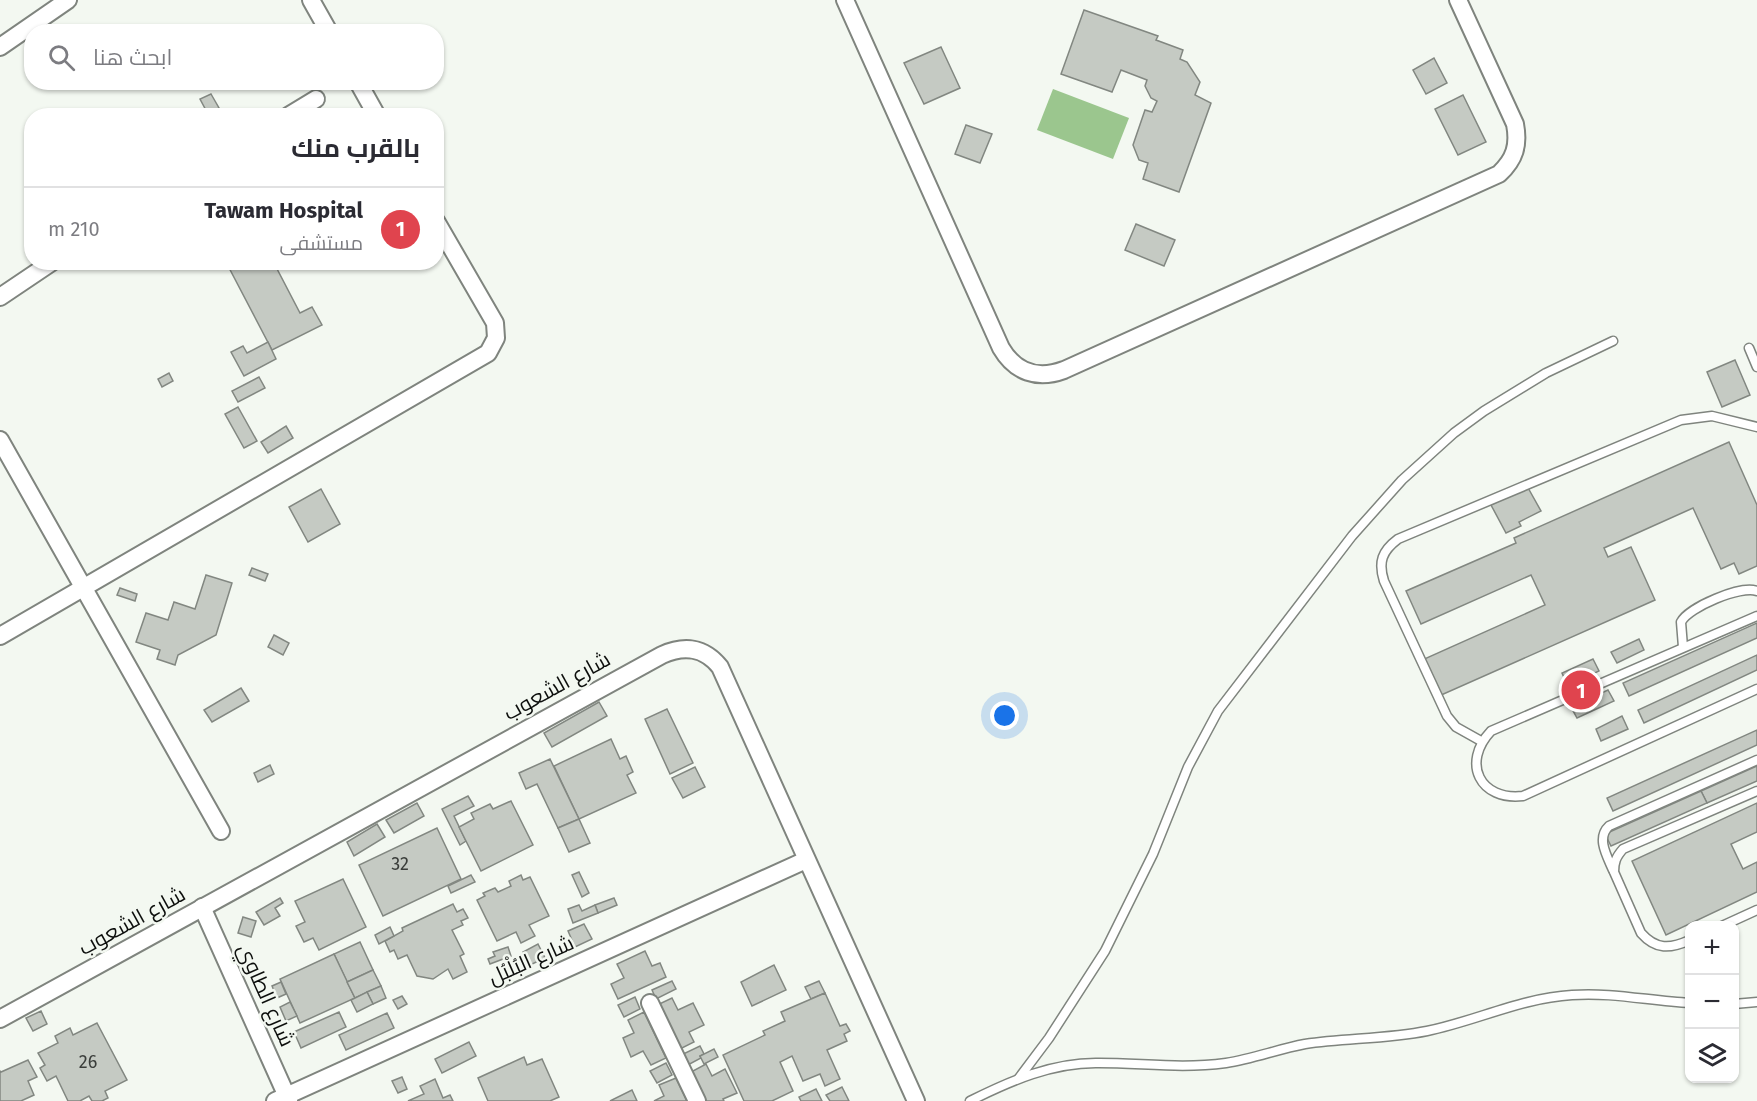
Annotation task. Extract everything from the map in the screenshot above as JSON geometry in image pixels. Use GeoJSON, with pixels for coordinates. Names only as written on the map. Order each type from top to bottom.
{"type":"FeatureCollection","features":[{"type":"Feature","properties":{"kind":"street"},"geometry":{"type":"LineString","coordinates":[[33,24],[68,0]]}},
{"type":"Feature","properties":{"kind":"street"},"geometry":{"type":"LineString","coordinates":[[311,0],[324,24]]}},
{"type":"Feature","properties":{"kind":"street"},"geometry":{"type":"LineString","coordinates":[[845,0],[1001,348],[1013,364],[1032,374],[1043,375],[1064,370],[1499,174],[1516,152],[1518,138],[1515,124],[1458,0]]}},
{"type":"Feature","properties":{"kind":"street"},"geometry":{"type":"LineString","coordinates":[[0,47],[24,30]]}},
{"type":"Feature","properties":{"kind":"street"},"geometry":{"type":"LineString","coordinates":[[362,90],[372,108]]}},
{"type":"Feature","properties":{"kind":"street"},"geometry":{"type":"LineString","coordinates":[[301,108],[316,99]]}},
{"type":"Feature","properties":{"kind":"street"},"geometry":{"type":"LineString","coordinates":[[0,636],[488,353],[496,338],[495,323],[444,235]]}},
{"type":"Feature","properties":{"kind":"street"},"geometry":{"type":"LineString","coordinates":[[0,297],[40,270]]}},
{"type":"Feature","properties":{"kind":"street"},"geometry":{"type":"LineString","coordinates":[[0,440],[221,831]]}},
{"type":"Feature","properties":{"kind":"street","name":"شارع الشعوب"},"geometry":{"type":"LineString","coordinates":[[0,1019],[662,655],[684,648],[705,653],[720,667],[915,1101]]}},
{"type":"Feature","properties":{"kind":"street","name":"شارع البُلْبُل"},"geometry":{"type":"LineString","coordinates":[[284,1099],[806,860]]}},
{"type":"Feature","properties":{"kind":"street","name":"شارع الطاوي"},"geometry":{"type":"LineString","coordinates":[[202,907],[284,1099]]}},
{"type":"Feature","properties":{"kind":"street"},"geometry":{"type":"LineString","coordinates":[[650,1003],[697,1101]]}},
{"type":"Feature","properties":{"kind":"lane"},"geometry":{"type":"LineString","coordinates":[[1019,1078],[1061,1021],[1105,951],[1153,854],[1188,767],[1218,711],[1352,536],[1402,480],[1454,433],[1484,411],[1546,373],[1613,341]]}},
{"type":"Feature","properties":{"kind":"lane"},"geometry":{"type":"LineString","coordinates":[[1749,348],[1757,367]]}},
{"type":"Feature","properties":{"kind":"lane"},"geometry":{"type":"LineString","coordinates":[[1481,741],[1456,727],[1440,704],[1380,569],[1382,557],[1388,547],[1398,539],[1681,420],[1712,416],[1757,427]]}},
{"type":"Feature","properties":{"kind":"lane"},"geometry":{"type":"LineString","coordinates":[[1683,647],[1681,622],[1690,611],[1744,589],[1757,591]]}},
{"type":"Feature","properties":{"kind":"lane"},"geometry":{"type":"LineString","coordinates":[[1757,616],[1491,731],[1481,741],[1476,753],[1476,766],[1480,778],[1488,788],[1510,798],[1523,796],[1757,689]]}},
{"type":"Feature","properties":{"kind":"lane"},"geometry":{"type":"LineString","coordinates":[[1685,941],[1666,948],[1648,941],[1641,933],[1614,872],[1602,836],[1609,826],[1757,760]]}},
{"type":"Feature","properties":{"kind":"lane"},"geometry":{"type":"LineString","coordinates":[[1614,872],[1617,856],[1623,849],[1757,791]]}},
{"type":"Feature","properties":{"kind":"lane"},"geometry":{"type":"LineString","coordinates":[[1733,921],[1757,910]]}},
{"type":"Feature","properties":{"kind":"lane"},"geometry":{"type":"LineString","coordinates":[[970,1101],[1019,1078],[1069,1065],[1097,1063],[1174,1067],[1224,1063],[1306,1044],[1391,1037],[1429,1031],[1519,1004],[1572,994],[1685,1003]]}},
{"type":"Feature","properties":{"kind":"lane"},"geometry":{"type":"LineString","coordinates":[[1739,1004],[1757,1002]]}},
{"type":"Feature","properties":{"kind":"shaded area"},"geometry":{"type":"Polygon","coordinates":[[[1053,89],[1129,118],[1113,159],[1037,130],[1053,89]]]}},
{"type":"Feature","properties":{"kind":"building"},"geometry":{"type":"Polygon","coordinates":[[[1084,10],[1158,36],[1156,40],[1183,50],[1180,59],[1187,62],[1200,82],[1195,95],[1211,103],[1179,192],[1143,179],[1148,163],[1139,160],[1133,145],[1145,110],[1152,112],[1157,101],[1151,98],[1145,86],[1147,80],[1121,70],[1112,92],[1061,74],[1084,10]]]}},
{"type":"Feature","properties":{"kind":"building"},"geometry":{"type":"Polygon","coordinates":[[[941,47],[960,88],[924,104],[904,63],[941,47]]]}},
{"type":"Feature","properties":{"kind":"building"},"geometry":{"type":"Polygon","coordinates":[[[1434,58],[1447,83],[1426,94],[1413,70],[1434,58]]]}},
{"type":"Feature","properties":{"kind":"building"},"geometry":{"type":"Polygon","coordinates":[[[211,94],[219,108],[205,108],[200,99],[211,94]]]}},
{"type":"Feature","properties":{"kind":"building"},"geometry":{"type":"Polygon","coordinates":[[[1463,95],[1486,142],[1458,155],[1435,109],[1463,95]]]}},
{"type":"Feature","properties":{"kind":"building"},"geometry":{"type":"Polygon","coordinates":[[[966,125],[992,134],[980,163],[955,154],[966,125]]]}},
{"type":"Feature","properties":{"kind":"building"},"geometry":{"type":"Polygon","coordinates":[[[1136,224],[1175,240],[1164,266],[1125,250],[1136,224]]]}},
{"type":"Feature","properties":{"kind":"building"},"geometry":{"type":"Polygon","coordinates":[[[230,270],[278,270],[300,313],[312,307],[322,325],[272,350],[230,270]]]}},
{"type":"Feature","properties":{"kind":"building"},"geometry":{"type":"Polygon","coordinates":[[[268,342],[276,359],[244,376],[231,352],[243,346],[247,353],[268,342]]]}},
{"type":"Feature","properties":{"kind":"building"},"geometry":{"type":"Polygon","coordinates":[[[1735,360],[1750,395],[1722,407],[1707,372],[1735,360]]]}},
{"type":"Feature","properties":{"kind":"building"},"geometry":{"type":"Polygon","coordinates":[[[169,373],[173,381],[162,387],[158,379],[169,373]]]}},
{"type":"Feature","properties":{"kind":"building"},"geometry":{"type":"Polygon","coordinates":[[[259,377],[265,388],[238,402],[232,391],[259,377]]]}},
{"type":"Feature","properties":{"kind":"building"},"geometry":{"type":"Polygon","coordinates":[[[238,407],[257,441],[244,448],[225,414],[238,407]]]}},
{"type":"Feature","properties":{"kind":"building"},"geometry":{"type":"Polygon","coordinates":[[[286,426],[293,438],[268,453],[261,442],[286,426]]]}},
{"type":"Feature","properties":{"kind":"building"},"geometry":{"type":"Polygon","coordinates":[[[1729,442],[1757,505],[1757,566],[1739,574],[1734,563],[1721,569],[1693,508],[1604,548],[1608,557],[1631,547],[1655,600],[1439,696],[1422,660],[1545,605],[1531,575],[1421,624],[1406,591],[1516,543],[1514,538],[1729,442]]]}},
{"type":"Feature","properties":{"kind":"building"},"geometry":{"type":"Polygon","coordinates":[[[1527,486],[1541,511],[1519,522],[1521,526],[1506,533],[1491,505],[1527,486]]]}},
{"type":"Feature","properties":{"kind":"building"},"geometry":{"type":"Polygon","coordinates":[[[321,489],[340,524],[308,542],[289,507],[321,489]]]}},
{"type":"Feature","properties":{"kind":"building"},"geometry":{"type":"Polygon","coordinates":[[[252,568],[268,574],[265,581],[249,575],[252,568]]]}},
{"type":"Feature","properties":{"kind":"building"},"geometry":{"type":"Polygon","coordinates":[[[206,575],[232,583],[216,635],[178,655],[175,665],[157,659],[160,650],[136,642],[146,613],[168,620],[174,602],[195,609],[206,575]]]}},
{"type":"Feature","properties":{"kind":"building"},"geometry":{"type":"Polygon","coordinates":[[[120,588],[137,594],[135,601],[117,595],[120,588]]]}},
{"type":"Feature","properties":{"kind":"building"},"geometry":{"type":"Polygon","coordinates":[[[1757,623],[1757,638],[1629,696],[1623,683],[1757,623]]]}},
{"type":"Feature","properties":{"kind":"building"},"geometry":{"type":"Polygon","coordinates":[[[274,635],[289,643],[283,655],[268,647],[274,635]]]}},
{"type":"Feature","properties":{"kind":"building"},"geometry":{"type":"Polygon","coordinates":[[[1639,639],[1644,650],[1617,663],[1611,652],[1639,639]]]}},
{"type":"Feature","properties":{"kind":"building"},"geometry":{"type":"Polygon","coordinates":[[[1757,655],[1757,670],[1644,723],[1638,710],[1757,655]]]}},
{"type":"Feature","properties":{"kind":"building"},"geometry":{"type":"Polygon","coordinates":[[[1593,659],[1599,671],[1568,686],[1562,673],[1593,659]]]}},
{"type":"Feature","properties":{"kind":"building"},"geometry":{"type":"Polygon","coordinates":[[[241,688],[249,701],[212,722],[204,710],[241,688]]]}},
{"type":"Feature","properties":{"kind":"building"},"geometry":{"type":"Polygon","coordinates":[[[1608,690],[1614,701],[1577,718],[1571,707],[1608,690]]]}},
{"type":"Feature","properties":{"kind":"building"},"geometry":{"type":"Polygon","coordinates":[[[599,702],[607,716],[552,747],[544,733],[599,702]]]}},
{"type":"Feature","properties":{"kind":"building"},"geometry":{"type":"Polygon","coordinates":[[[667,709],[693,763],[670,774],[645,719],[667,709]]]}},
{"type":"Feature","properties":{"kind":"building"},"geometry":{"type":"Polygon","coordinates":[[[1622,716],[1628,729],[1601,741],[1596,729],[1622,716]]]}},
{"type":"Feature","properties":{"kind":"building"},"geometry":{"type":"Polygon","coordinates":[[[1757,730],[1757,745],[1613,811],[1607,798],[1757,730]]]}},
{"type":"Feature","properties":{"kind":"building"},"geometry":{"type":"Polygon","coordinates":[[[611,739],[620,759],[626,756],[633,772],[627,775],[636,793],[579,819],[554,766],[611,739]]]}},
{"type":"Feature","properties":{"kind":"building"},"geometry":{"type":"Polygon","coordinates":[[[550,759],[579,819],[558,828],[537,784],[526,789],[519,773],[550,759]]]}},
{"type":"Feature","properties":{"kind":"building"},"geometry":{"type":"Polygon","coordinates":[[[270,765],[274,774],[258,782],[254,773],[270,765]]]}},
{"type":"Feature","properties":{"kind":"building"},"geometry":{"type":"Polygon","coordinates":[[[1757,766],[1757,781],[1707,803],[1701,791],[1757,766]]]}},
{"type":"Feature","properties":{"kind":"building"},"geometry":{"type":"Polygon","coordinates":[[[695,767],[705,787],[683,798],[672,778],[695,767]]]}},
{"type":"Feature","properties":{"kind":"building"},"geometry":{"type":"Polygon","coordinates":[[[1701,791],[1707,803],[1611,846],[1605,834],[1701,791]]]}},
{"type":"Feature","properties":{"kind":"building"},"geometry":{"type":"Polygon","coordinates":[[[468,796],[474,806],[454,816],[466,841],[460,845],[442,809],[468,796]]]}},
{"type":"Feature","properties":{"kind":"building"},"geometry":{"type":"Polygon","coordinates":[[[511,801],[533,845],[481,871],[459,827],[474,819],[471,813],[490,804],[493,809],[511,801]]]}},
{"type":"Feature","properties":{"kind":"building"},"geometry":{"type":"Polygon","coordinates":[[[417,803],[424,816],[394,833],[386,820],[417,803]]]}},
{"type":"Feature","properties":{"kind":"building"},"geometry":{"type":"Polygon","coordinates":[[[1757,803],[1757,832],[1731,844],[1743,869],[1757,862],[1757,892],[1696,921],[1685,921],[1685,926],[1666,935],[1632,861],[1757,803]]]}},
{"type":"Feature","properties":{"kind":"building"},"geometry":{"type":"Polygon","coordinates":[[[579,819],[590,843],[569,852],[558,828],[579,819]]]}},
{"type":"Feature","properties":{"kind":"building"},"geometry":{"type":"Polygon","coordinates":[[[377,824],[385,837],[354,856],[347,842],[377,824]]]}},
{"type":"Feature","properties":{"kind":"building"},"geometry":{"type":"Polygon","coordinates":[[[437,828],[461,879],[383,916],[359,865],[437,828]]]}},
{"type":"Feature","properties":{"kind":"building"},"geometry":{"type":"Polygon","coordinates":[[[579,872],[589,893],[582,897],[572,875],[579,872]]]}},
{"type":"Feature","properties":{"kind":"building"},"geometry":{"type":"Polygon","coordinates":[[[471,875],[475,882],[451,893],[448,886],[471,875]]]}},
{"type":"Feature","properties":{"kind":"building"},"geometry":{"type":"Polygon","coordinates":[[[521,875],[523,880],[530,877],[549,916],[529,925],[535,936],[521,943],[516,932],[497,941],[477,900],[485,896],[483,893],[495,888],[498,892],[511,886],[509,881],[521,875]]]}},
{"type":"Feature","properties":{"kind":"building"},"geometry":{"type":"Polygon","coordinates":[[[343,879],[366,927],[319,950],[313,938],[304,942],[296,926],[305,922],[295,901],[343,879]]]}},
{"type":"Feature","properties":{"kind":"building"},"geometry":{"type":"Polygon","coordinates":[[[280,898],[283,903],[275,908],[280,916],[264,925],[256,912],[280,898]]]}},
{"type":"Feature","properties":{"kind":"building"},"geometry":{"type":"Polygon","coordinates":[[[614,898],[617,905],[598,913],[595,905],[614,898]]]}},
{"type":"Feature","properties":{"kind":"building"},"geometry":{"type":"Polygon","coordinates":[[[453,904],[457,912],[463,909],[468,918],[461,921],[463,925],[452,930],[464,954],[460,956],[467,972],[453,979],[448,969],[433,979],[417,976],[407,955],[398,959],[394,950],[390,952],[385,941],[403,931],[402,928],[453,904]]]}},
{"type":"Feature","properties":{"kind":"building"},"geometry":{"type":"Polygon","coordinates":[[[579,905],[582,911],[595,905],[598,913],[573,923],[568,909],[579,905]]]}},
{"type":"Feature","properties":{"kind":"building"},"geometry":{"type":"Polygon","coordinates":[[[243,917],[256,921],[251,937],[238,933],[243,917]]]}},
{"type":"Feature","properties":{"kind":"building"},"geometry":{"type":"Polygon","coordinates":[[[584,924],[592,939],[575,947],[568,931],[584,924]]]}},
{"type":"Feature","properties":{"kind":"building"},"geometry":{"type":"Polygon","coordinates":[[[390,927],[394,936],[379,944],[375,935],[390,927]]]}},
{"type":"Feature","properties":{"kind":"building"},"geometry":{"type":"Polygon","coordinates":[[[360,942],[373,970],[347,982],[334,954],[360,942]]]}},
{"type":"Feature","properties":{"kind":"building"},"geometry":{"type":"Polygon","coordinates":[[[538,944],[545,958],[530,965],[523,952],[538,944]]]}},
{"type":"Feature","properties":{"kind":"building"},"geometry":{"type":"Polygon","coordinates":[[[508,947],[511,956],[490,964],[488,959],[495,956],[493,952],[508,947]]]}},
{"type":"Feature","properties":{"kind":"building"},"geometry":{"type":"Polygon","coordinates":[[[645,951],[652,966],[660,963],[666,977],[618,999],[611,984],[624,978],[617,964],[645,951]]]}},
{"type":"Feature","properties":{"kind":"building"},"geometry":{"type":"Polygon","coordinates":[[[334,954],[355,998],[300,1023],[280,979],[334,954]]]}},
{"type":"Feature","properties":{"kind":"building"},"geometry":{"type":"Polygon","coordinates":[[[774,965],[786,990],[752,1006],[741,982],[774,965]]]}},
{"type":"Feature","properties":{"kind":"building"},"geometry":{"type":"Polygon","coordinates":[[[373,970],[381,986],[355,998],[347,982],[373,970]]]}},
{"type":"Feature","properties":{"kind":"building"},"geometry":{"type":"Polygon","coordinates":[[[672,981],[676,989],[656,999],[652,990],[672,981]]]}},
{"type":"Feature","properties":{"kind":"building"},"geometry":{"type":"Polygon","coordinates":[[[819,981],[825,993],[811,999],[805,987],[819,981]]]}},
{"type":"Feature","properties":{"kind":"building"},"geometry":{"type":"Polygon","coordinates":[[[281,982],[286,994],[277,998],[272,986],[281,982]]]}},
{"type":"Feature","properties":{"kind":"building"},"geometry":{"type":"Polygon","coordinates":[[[381,986],[386,998],[373,1004],[367,992],[381,986]]]}},
{"type":"Feature","properties":{"kind":"building"},"geometry":{"type":"Polygon","coordinates":[[[367,992],[373,1004],[357,1012],[351,1000],[367,992]]]}},
{"type":"Feature","properties":{"kind":"building"},"geometry":{"type":"Polygon","coordinates":[[[825,993],[840,1026],[846,1024],[850,1031],[844,1034],[847,1041],[827,1050],[840,1079],[825,1086],[820,1074],[803,1081],[792,1056],[780,1062],[793,1091],[772,1101],[744,1101],[723,1055],[765,1035],[763,1031],[785,1021],[781,1012],[825,993]]]}},
{"type":"Feature","properties":{"kind":"building"},"geometry":{"type":"Polygon","coordinates":[[[402,996],[407,1004],[398,1009],[393,1000],[402,996]]]}},
{"type":"Feature","properties":{"kind":"building"},"geometry":{"type":"Polygon","coordinates":[[[635,997],[640,1009],[624,1017],[618,1005],[635,997]]]}},
{"type":"Feature","properties":{"kind":"building"},"geometry":{"type":"Polygon","coordinates":[[[672,998],[678,1010],[693,1003],[704,1025],[689,1032],[694,1042],[676,1051],[655,1006],[672,998]]]}},
{"type":"Feature","properties":{"kind":"building"},"geometry":{"type":"Polygon","coordinates":[[[290,1002],[297,1016],[286,1021],[280,1007],[290,1002]]]}},
{"type":"Feature","properties":{"kind":"building"},"geometry":{"type":"Polygon","coordinates":[[[41,1011],[47,1024],[33,1031],[26,1018],[41,1011]]]}},
{"type":"Feature","properties":{"kind":"building"},"geometry":{"type":"Polygon","coordinates":[[[339,1012],[346,1027],[301,1048],[294,1032],[339,1012]]]}},
{"type":"Feature","properties":{"kind":"building"},"geometry":{"type":"Polygon","coordinates":[[[644,1012],[666,1058],[651,1065],[643,1051],[631,1057],[623,1038],[634,1033],[628,1020],[644,1012]]]}},
{"type":"Feature","properties":{"kind":"building"},"geometry":{"type":"Polygon","coordinates":[[[387,1013],[394,1028],[346,1050],[339,1035],[387,1013]]]}},
{"type":"Feature","properties":{"kind":"building"},"geometry":{"type":"Polygon","coordinates":[[[97,1023],[127,1080],[105,1091],[108,1098],[102,1101],[92,1101],[89,1096],[80,1101],[68,1101],[56,1076],[47,1081],[40,1068],[45,1065],[38,1053],[58,1043],[55,1036],[70,1028],[73,1035],[97,1023]]]}},
{"type":"Feature","properties":{"kind":"building"},"geometry":{"type":"Polygon","coordinates":[[[469,1042],[476,1056],[442,1073],[435,1059],[469,1042]]]}},
{"type":"Feature","properties":{"kind":"building"},"geometry":{"type":"Polygon","coordinates":[[[700,1046],[704,1054],[686,1066],[681,1055],[700,1046]]]}},
{"type":"Feature","properties":{"kind":"building"},"geometry":{"type":"Polygon","coordinates":[[[714,1049],[718,1057],[704,1064],[700,1056],[714,1049]]]}},
{"type":"Feature","properties":{"kind":"building"},"geometry":{"type":"Polygon","coordinates":[[[524,1057],[527,1065],[542,1059],[559,1097],[550,1101],[488,1101],[478,1078],[524,1057]]]}},
{"type":"Feature","properties":{"kind":"building"},"geometry":{"type":"Polygon","coordinates":[[[28,1060],[37,1077],[28,1081],[34,1095],[21,1101],[0,1101],[0,1071],[28,1060]]]}},
{"type":"Feature","properties":{"kind":"building"},"geometry":{"type":"Polygon","coordinates":[[[666,1063],[672,1075],[657,1083],[650,1071],[666,1063]]]}},
{"type":"Feature","properties":{"kind":"building"},"geometry":{"type":"Polygon","coordinates":[[[706,1064],[712,1076],[725,1069],[737,1093],[723,1099],[724,1101],[706,1101],[691,1072],[706,1064]]]}},
{"type":"Feature","properties":{"kind":"building"},"geometry":{"type":"Polygon","coordinates":[[[402,1077],[407,1089],[398,1093],[392,1081],[402,1077]]]}},
{"type":"Feature","properties":{"kind":"building"},"geometry":{"type":"Polygon","coordinates":[[[676,1078],[687,1101],[654,1101],[664,1096],[659,1085],[676,1078]]]}},
{"type":"Feature","properties":{"kind":"building"},"geometry":{"type":"Polygon","coordinates":[[[435,1079],[443,1098],[450,1095],[453,1101],[408,1101],[424,1094],[420,1086],[435,1079]]]}},
{"type":"Feature","properties":{"kind":"building"},"geometry":{"type":"Polygon","coordinates":[[[842,1087],[849,1101],[830,1101],[826,1095],[842,1087]]]}},
{"type":"Feature","properties":{"kind":"building"},"geometry":{"type":"Polygon","coordinates":[[[816,1089],[822,1101],[801,1101],[799,1097],[816,1089]]]}},
{"type":"Feature","properties":{"kind":"building"},"geometry":{"type":"Polygon","coordinates":[[[632,1090],[637,1101],[610,1101],[632,1090]]]}},
{"type":"Feature","properties":{"kind":"place","name":"Tawam Hospital"},"geometry":{"type":"Point","coordinates":[1581,690]}}]}
